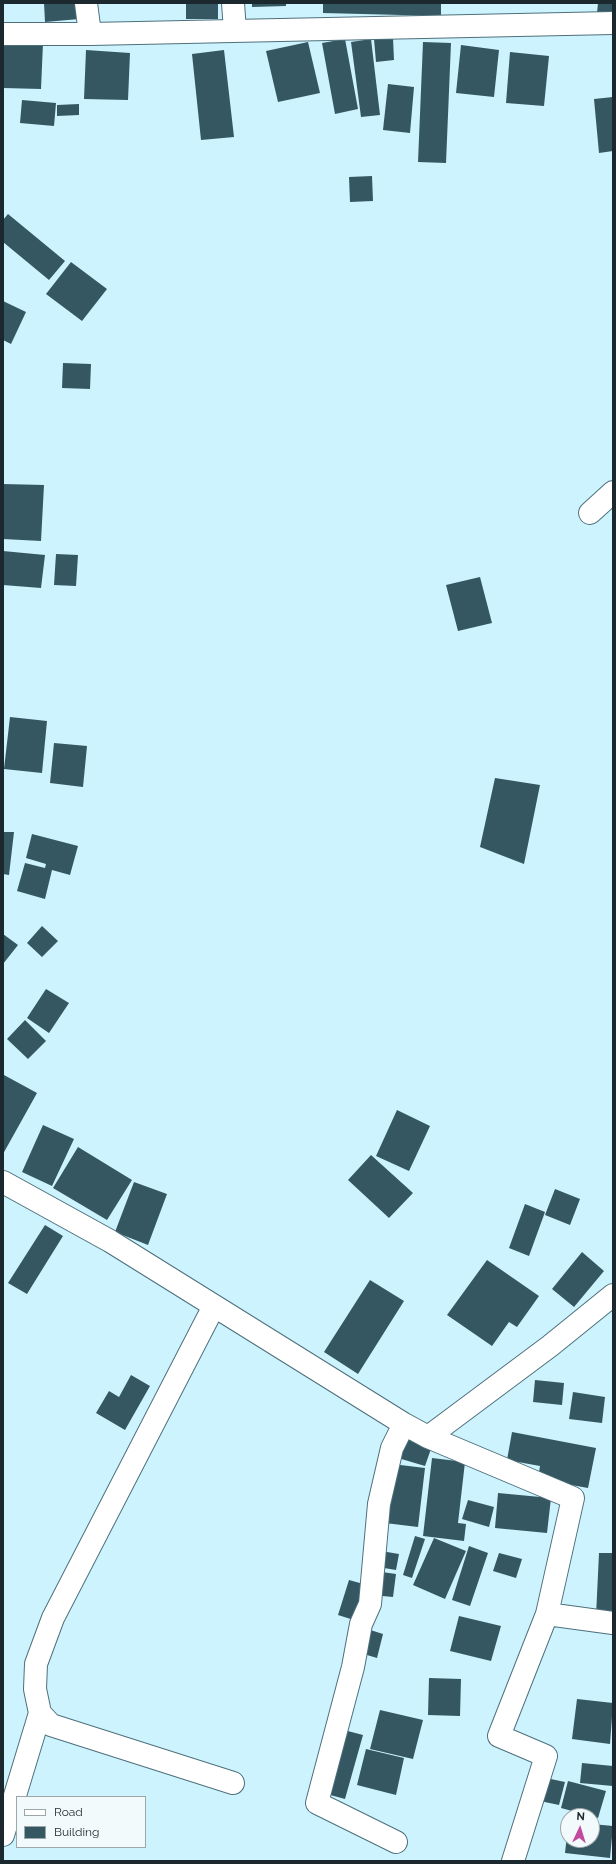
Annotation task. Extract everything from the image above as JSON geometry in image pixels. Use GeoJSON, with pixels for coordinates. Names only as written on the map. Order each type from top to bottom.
{"type":"FeatureCollection","features":[{"type":"Feature","properties":{"kind":"street"},"geometry":{"type":"LineString","coordinates":[[86,3],[90,34]]}},
{"type":"Feature","properties":{"kind":"street"},"geometry":{"type":"LineString","coordinates":[[233,3],[235,31]]}},
{"type":"Feature","properties":{"kind":"street"},"geometry":{"type":"LineString","coordinates":[[3,34],[90,34],[613,23]]}},
{"type":"Feature","properties":{"kind":"street"},"geometry":{"type":"LineString","coordinates":[[590,513],[613,492]]}},
{"type":"Feature","properties":{"kind":"street"},"geometry":{"type":"LineString","coordinates":[[3,1182],[110,1241],[404,1424],[428,1437],[573,1498],[547,1614],[499,1736],[546,1756],[513,1861]]}},
{"type":"Feature","properties":{"kind":"street"},"geometry":{"type":"LineString","coordinates":[[428,1437],[550,1346],[612,1296]]}},
{"type":"Feature","properties":{"kind":"street"},"geometry":{"type":"LineString","coordinates":[[3,1835],[40,1713],[35,1689],[36,1664],[53,1618],[214,1306]]}},
{"type":"Feature","properties":{"kind":"street"},"geometry":{"type":"LineString","coordinates":[[396,1842],[317,1803],[353,1667],[361,1624],[370,1604],[379,1504],[392,1448],[404,1424]]}},
{"type":"Feature","properties":{"kind":"street"},"geometry":{"type":"LineString","coordinates":[[547,1614],[613,1623]]}},
{"type":"Feature","properties":{"kind":"street"},"geometry":{"type":"LineString","coordinates":[[40,1713],[51,1725],[233,1783]]}},
{"type":"Feature","properties":{"kind":"building"},"geometry":{"type":"Polygon","coordinates":[[[44,3],[78,3],[79,19],[45,22],[44,3]]]}},
{"type":"Feature","properties":{"kind":"building"},"geometry":{"type":"Polygon","coordinates":[[[186,3],[218,3],[218,19],[186,19],[186,3]]]}},
{"type":"Feature","properties":{"kind":"building"},"geometry":{"type":"Polygon","coordinates":[[[252,3],[286,3],[286,6],[252,7],[252,3]]]}},
{"type":"Feature","properties":{"kind":"building"},"geometry":{"type":"Polygon","coordinates":[[[323,3],[441,3],[441,16],[323,13],[323,3]]]}},
{"type":"Feature","properties":{"kind":"building"},"geometry":{"type":"Polygon","coordinates":[[[598,3],[613,3],[613,15],[597,13],[598,3]]]}},
{"type":"Feature","properties":{"kind":"building"},"geometry":{"type":"Polygon","coordinates":[[[393,38],[394,60],[376,62],[374,39],[393,38]]]}},
{"type":"Feature","properties":{"kind":"building"},"geometry":{"type":"Polygon","coordinates":[[[345,39],[358,109],[335,114],[322,43],[345,39]]]}},
{"type":"Feature","properties":{"kind":"building"},"geometry":{"type":"Polygon","coordinates":[[[371,39],[380,115],[361,117],[351,42],[371,39]]]}},
{"type":"Feature","properties":{"kind":"building"},"geometry":{"type":"Polygon","coordinates":[[[3,42],[43,43],[41,89],[3,88],[3,42]]]}},
{"type":"Feature","properties":{"kind":"building"},"geometry":{"type":"Polygon","coordinates":[[[308,42],[320,93],[278,102],[266,51],[308,42]]]}},
{"type":"Feature","properties":{"kind":"building"},"geometry":{"type":"Polygon","coordinates":[[[423,42],[451,43],[446,163],[418,162],[423,42]]]}},
{"type":"Feature","properties":{"kind":"building"},"geometry":{"type":"Polygon","coordinates":[[[461,45],[499,50],[494,97],[456,93],[461,45]]]}},
{"type":"Feature","properties":{"kind":"building"},"geometry":{"type":"Polygon","coordinates":[[[86,50],[130,53],[128,100],[84,99],[86,50]]]}},
{"type":"Feature","properties":{"kind":"building"},"geometry":{"type":"Polygon","coordinates":[[[224,50],[234,137],[201,140],[192,54],[224,50]]]}},
{"type":"Feature","properties":{"kind":"building"},"geometry":{"type":"Polygon","coordinates":[[[510,52],[549,56],[544,106],[506,103],[510,52]]]}},
{"type":"Feature","properties":{"kind":"building"},"geometry":{"type":"Polygon","coordinates":[[[388,84],[414,87],[410,133],[383,130],[388,84]]]}},
{"type":"Feature","properties":{"kind":"building"},"geometry":{"type":"Polygon","coordinates":[[[613,97],[613,151],[599,153],[594,99],[613,97]]]}},
{"type":"Feature","properties":{"kind":"building"},"geometry":{"type":"Polygon","coordinates":[[[22,100],[56,103],[54,126],[20,123],[22,100]]]}},
{"type":"Feature","properties":{"kind":"building"},"geometry":{"type":"Polygon","coordinates":[[[79,104],[79,115],[57,116],[57,105],[79,104]]]}},
{"type":"Feature","properties":{"kind":"building"},"geometry":{"type":"Polygon","coordinates":[[[372,176],[373,201],[350,202],[349,177],[372,176]]]}},
{"type":"Feature","properties":{"kind":"building"},"geometry":{"type":"Polygon","coordinates":[[[8,214],[65,261],[49,280],[3,242],[3,220],[8,214]]]}},
{"type":"Feature","properties":{"kind":"building"},"geometry":{"type":"Polygon","coordinates":[[[71,262],[107,289],[82,321],[46,294],[71,262]]]}},
{"type":"Feature","properties":{"kind":"building"},"geometry":{"type":"Polygon","coordinates":[[[3,301],[26,312],[11,344],[3,340],[3,301]]]}},
{"type":"Feature","properties":{"kind":"building"},"geometry":{"type":"Polygon","coordinates":[[[63,363],[91,364],[90,389],[62,388],[63,363]]]}},
{"type":"Feature","properties":{"kind":"building"},"geometry":{"type":"Polygon","coordinates":[[[3,484],[44,485],[41,541],[3,539],[3,484]]]}},
{"type":"Feature","properties":{"kind":"building"},"geometry":{"type":"Polygon","coordinates":[[[3,551],[45,555],[41,588],[3,585],[3,551]]]}},
{"type":"Feature","properties":{"kind":"building"},"geometry":{"type":"Polygon","coordinates":[[[56,554],[78,555],[76,586],[54,585],[56,554]]]}},
{"type":"Feature","properties":{"kind":"building"},"geometry":{"type":"Polygon","coordinates":[[[480,577],[492,623],[458,631],[446,585],[480,577]]]}},
{"type":"Feature","properties":{"kind":"building"},"geometry":{"type":"Polygon","coordinates":[[[10,717],[47,721],[42,773],[4,769],[10,717]]]}},
{"type":"Feature","properties":{"kind":"building"},"geometry":{"type":"Polygon","coordinates":[[[54,743],[87,746],[83,787],[50,783],[54,743]]]}},
{"type":"Feature","properties":{"kind":"building"},"geometry":{"type":"Polygon","coordinates":[[[495,778],[540,785],[524,864],[480,847],[495,778]]]}},
{"type":"Feature","properties":{"kind":"building"},"geometry":{"type":"Polygon","coordinates":[[[3,832],[14,832],[9,875],[3,874],[3,832]]]}},
{"type":"Feature","properties":{"kind":"building"},"geometry":{"type":"Polygon","coordinates":[[[32,834],[78,846],[70,875],[52,870],[45,899],[17,891],[25,863],[45,868],[46,864],[26,858],[32,834]]]}},
{"type":"Feature","properties":{"kind":"building"},"geometry":{"type":"Polygon","coordinates":[[[42,926],[58,941],[42,957],[27,943],[42,926]]]}},
{"type":"Feature","properties":{"kind":"building"},"geometry":{"type":"Polygon","coordinates":[[[3,934],[18,945],[3,964],[3,934]]]}},
{"type":"Feature","properties":{"kind":"building"},"geometry":{"type":"Polygon","coordinates":[[[46,989],[69,1003],[49,1033],[27,1018],[46,989]]]}},
{"type":"Feature","properties":{"kind":"building"},"geometry":{"type":"Polygon","coordinates":[[[25,1020],[46,1041],[28,1059],[7,1039],[25,1020]]]}},
{"type":"Feature","properties":{"kind":"building"},"geometry":{"type":"Polygon","coordinates":[[[4,1075],[37,1093],[3,1154],[3,1077],[4,1075]]]}},
{"type":"Feature","properties":{"kind":"building"},"geometry":{"type":"Polygon","coordinates":[[[397,1110],[430,1126],[409,1171],[376,1156],[397,1110]]]}},
{"type":"Feature","properties":{"kind":"building"},"geometry":{"type":"Polygon","coordinates":[[[43,1125],[74,1139],[52,1186],[22,1172],[43,1125]]]}},
{"type":"Feature","properties":{"kind":"building"},"geometry":{"type":"Polygon","coordinates":[[[78,1147],[132,1180],[107,1220],[53,1188],[78,1147]]]}},
{"type":"Feature","properties":{"kind":"building"},"geometry":{"type":"Polygon","coordinates":[[[371,1155],[413,1193],[389,1218],[348,1180],[371,1155]]]}},
{"type":"Feature","properties":{"kind":"building"},"geometry":{"type":"Polygon","coordinates":[[[134,1182],[167,1194],[148,1245],[115,1232],[134,1182]]]}},
{"type":"Feature","properties":{"kind":"building"},"geometry":{"type":"Polygon","coordinates":[[[555,1189],[580,1199],[570,1225],[545,1215],[555,1189]]]}},
{"type":"Feature","properties":{"kind":"building"},"geometry":{"type":"Polygon","coordinates":[[[525,1204],[545,1212],[529,1256],[509,1248],[525,1204]]]}},
{"type":"Feature","properties":{"kind":"building"},"geometry":{"type":"Polygon","coordinates":[[[45,1225],[63,1236],[27,1294],[8,1283],[45,1225]]]}},
{"type":"Feature","properties":{"kind":"building"},"geometry":{"type":"Polygon","coordinates":[[[582,1252],[604,1271],[574,1307],[552,1289],[582,1252]]]}},
{"type":"Feature","properties":{"kind":"building"},"geometry":{"type":"Polygon","coordinates":[[[487,1260],[539,1296],[517,1327],[509,1322],[492,1346],[447,1315],[487,1260]]]}},
{"type":"Feature","properties":{"kind":"building"},"geometry":{"type":"Polygon","coordinates":[[[370,1280],[404,1301],[358,1374],[324,1352],[370,1280]]]}},
{"type":"Feature","properties":{"kind":"building"},"geometry":{"type":"Polygon","coordinates":[[[131,1375],[150,1386],[125,1430],[96,1413],[109,1391],[119,1397],[131,1375]]]}},
{"type":"Feature","properties":{"kind":"building"},"geometry":{"type":"Polygon","coordinates":[[[535,1380],[564,1383],[562,1405],[533,1402],[535,1380]]]}},
{"type":"Feature","properties":{"kind":"building"},"geometry":{"type":"Polygon","coordinates":[[[573,1392],[605,1397],[602,1423],[569,1419],[573,1392]]]}},
{"type":"Feature","properties":{"kind":"building"},"geometry":{"type":"Polygon","coordinates":[[[512,1432],[596,1448],[588,1488],[538,1479],[540,1466],[507,1460],[512,1432]]]}},
{"type":"Feature","properties":{"kind":"building"},"geometry":{"type":"Polygon","coordinates":[[[405,1437],[432,1446],[425,1466],[398,1458],[405,1437]]]}},
{"type":"Feature","properties":{"kind":"building"},"geometry":{"type":"Polygon","coordinates":[[[432,1458],[465,1462],[458,1523],[466,1524],[464,1541],[423,1536],[432,1458]]]}},
{"type":"Feature","properties":{"kind":"building"},"geometry":{"type":"Polygon","coordinates":[[[392,1464],[425,1468],[418,1527],[385,1523],[392,1464]]]}},
{"type":"Feature","properties":{"kind":"building"},"geometry":{"type":"Polygon","coordinates":[[[498,1493],[551,1498],[547,1533],[495,1528],[498,1493]]]}},
{"type":"Feature","properties":{"kind":"building"},"geometry":{"type":"Polygon","coordinates":[[[468,1500],[494,1507],[489,1527],[462,1519],[468,1500]]]}},
{"type":"Feature","properties":{"kind":"building"},"geometry":{"type":"Polygon","coordinates":[[[415,1536],[425,1539],[412,1578],[403,1575],[415,1536]]]}},
{"type":"Feature","properties":{"kind":"building"},"geometry":{"type":"Polygon","coordinates":[[[434,1538],[466,1551],[445,1599],[413,1585],[434,1538]]]}},
{"type":"Feature","properties":{"kind":"building"},"geometry":{"type":"Polygon","coordinates":[[[469,1546],[488,1553],[470,1606],[452,1600],[469,1546]]]}},
{"type":"Feature","properties":{"kind":"building"},"geometry":{"type":"Polygon","coordinates":[[[381,1551],[399,1554],[396,1570],[378,1567],[381,1551]]]}},
{"type":"Feature","properties":{"kind":"building"},"geometry":{"type":"Polygon","coordinates":[[[499,1553],[522,1559],[516,1578],[493,1571],[499,1553]]]}},
{"type":"Feature","properties":{"kind":"building"},"geometry":{"type":"Polygon","coordinates":[[[599,1553],[613,1553],[613,1617],[596,1616],[599,1553]]]}},
{"type":"Feature","properties":{"kind":"building"},"geometry":{"type":"Polygon","coordinates":[[[375,1571],[396,1574],[393,1597],[372,1595],[375,1571]]]}},
{"type":"Feature","properties":{"kind":"building"},"geometry":{"type":"Polygon","coordinates":[[[349,1580],[367,1585],[357,1621],[338,1615],[349,1580]]]}},
{"type":"Feature","properties":{"kind":"building"},"geometry":{"type":"Polygon","coordinates":[[[459,1616],[501,1626],[491,1661],[450,1651],[459,1616]]]}},
{"type":"Feature","properties":{"kind":"building"},"geometry":{"type":"Polygon","coordinates":[[[364,1628],[383,1634],[377,1658],[357,1652],[364,1628]]]}},
{"type":"Feature","properties":{"kind":"building"},"geometry":{"type":"Polygon","coordinates":[[[429,1678],[461,1679],[460,1716],[428,1715],[429,1678]]]}},
{"type":"Feature","properties":{"kind":"building"},"geometry":{"type":"Polygon","coordinates":[[[577,1699],[613,1703],[610,1744],[572,1739],[577,1699]]]}},
{"type":"Feature","properties":{"kind":"building"},"geometry":{"type":"Polygon","coordinates":[[[380,1710],[423,1720],[413,1759],[370,1749],[380,1710]]]}},
{"type":"Feature","properties":{"kind":"building"},"geometry":{"type":"Polygon","coordinates":[[[340,1729],[363,1735],[345,1799],[323,1793],[340,1729]]]}},
{"type":"Feature","properties":{"kind":"building"},"geometry":{"type":"Polygon","coordinates":[[[366,1749],[404,1758],[396,1795],[357,1785],[366,1749]]]}},
{"type":"Feature","properties":{"kind":"building"},"geometry":{"type":"Polygon","coordinates":[[[582,1763],[613,1766],[613,1786],[580,1783],[582,1763]]]}},
{"type":"Feature","properties":{"kind":"building"},"geometry":{"type":"Polygon","coordinates":[[[546,1778],[565,1782],[559,1805],[540,1801],[546,1778]]]}},
{"type":"Feature","properties":{"kind":"building"},"geometry":{"type":"Polygon","coordinates":[[[568,1781],[606,1791],[600,1811],[600,1808],[561,1808],[568,1781]]]}},
{"type":"Feature","properties":{"kind":"building"},"geometry":{"type":"Polygon","coordinates":[[[600,1825],[613,1826],[610,1858],[565,1853],[566,1848],[600,1848],[600,1825]]]}}]}
